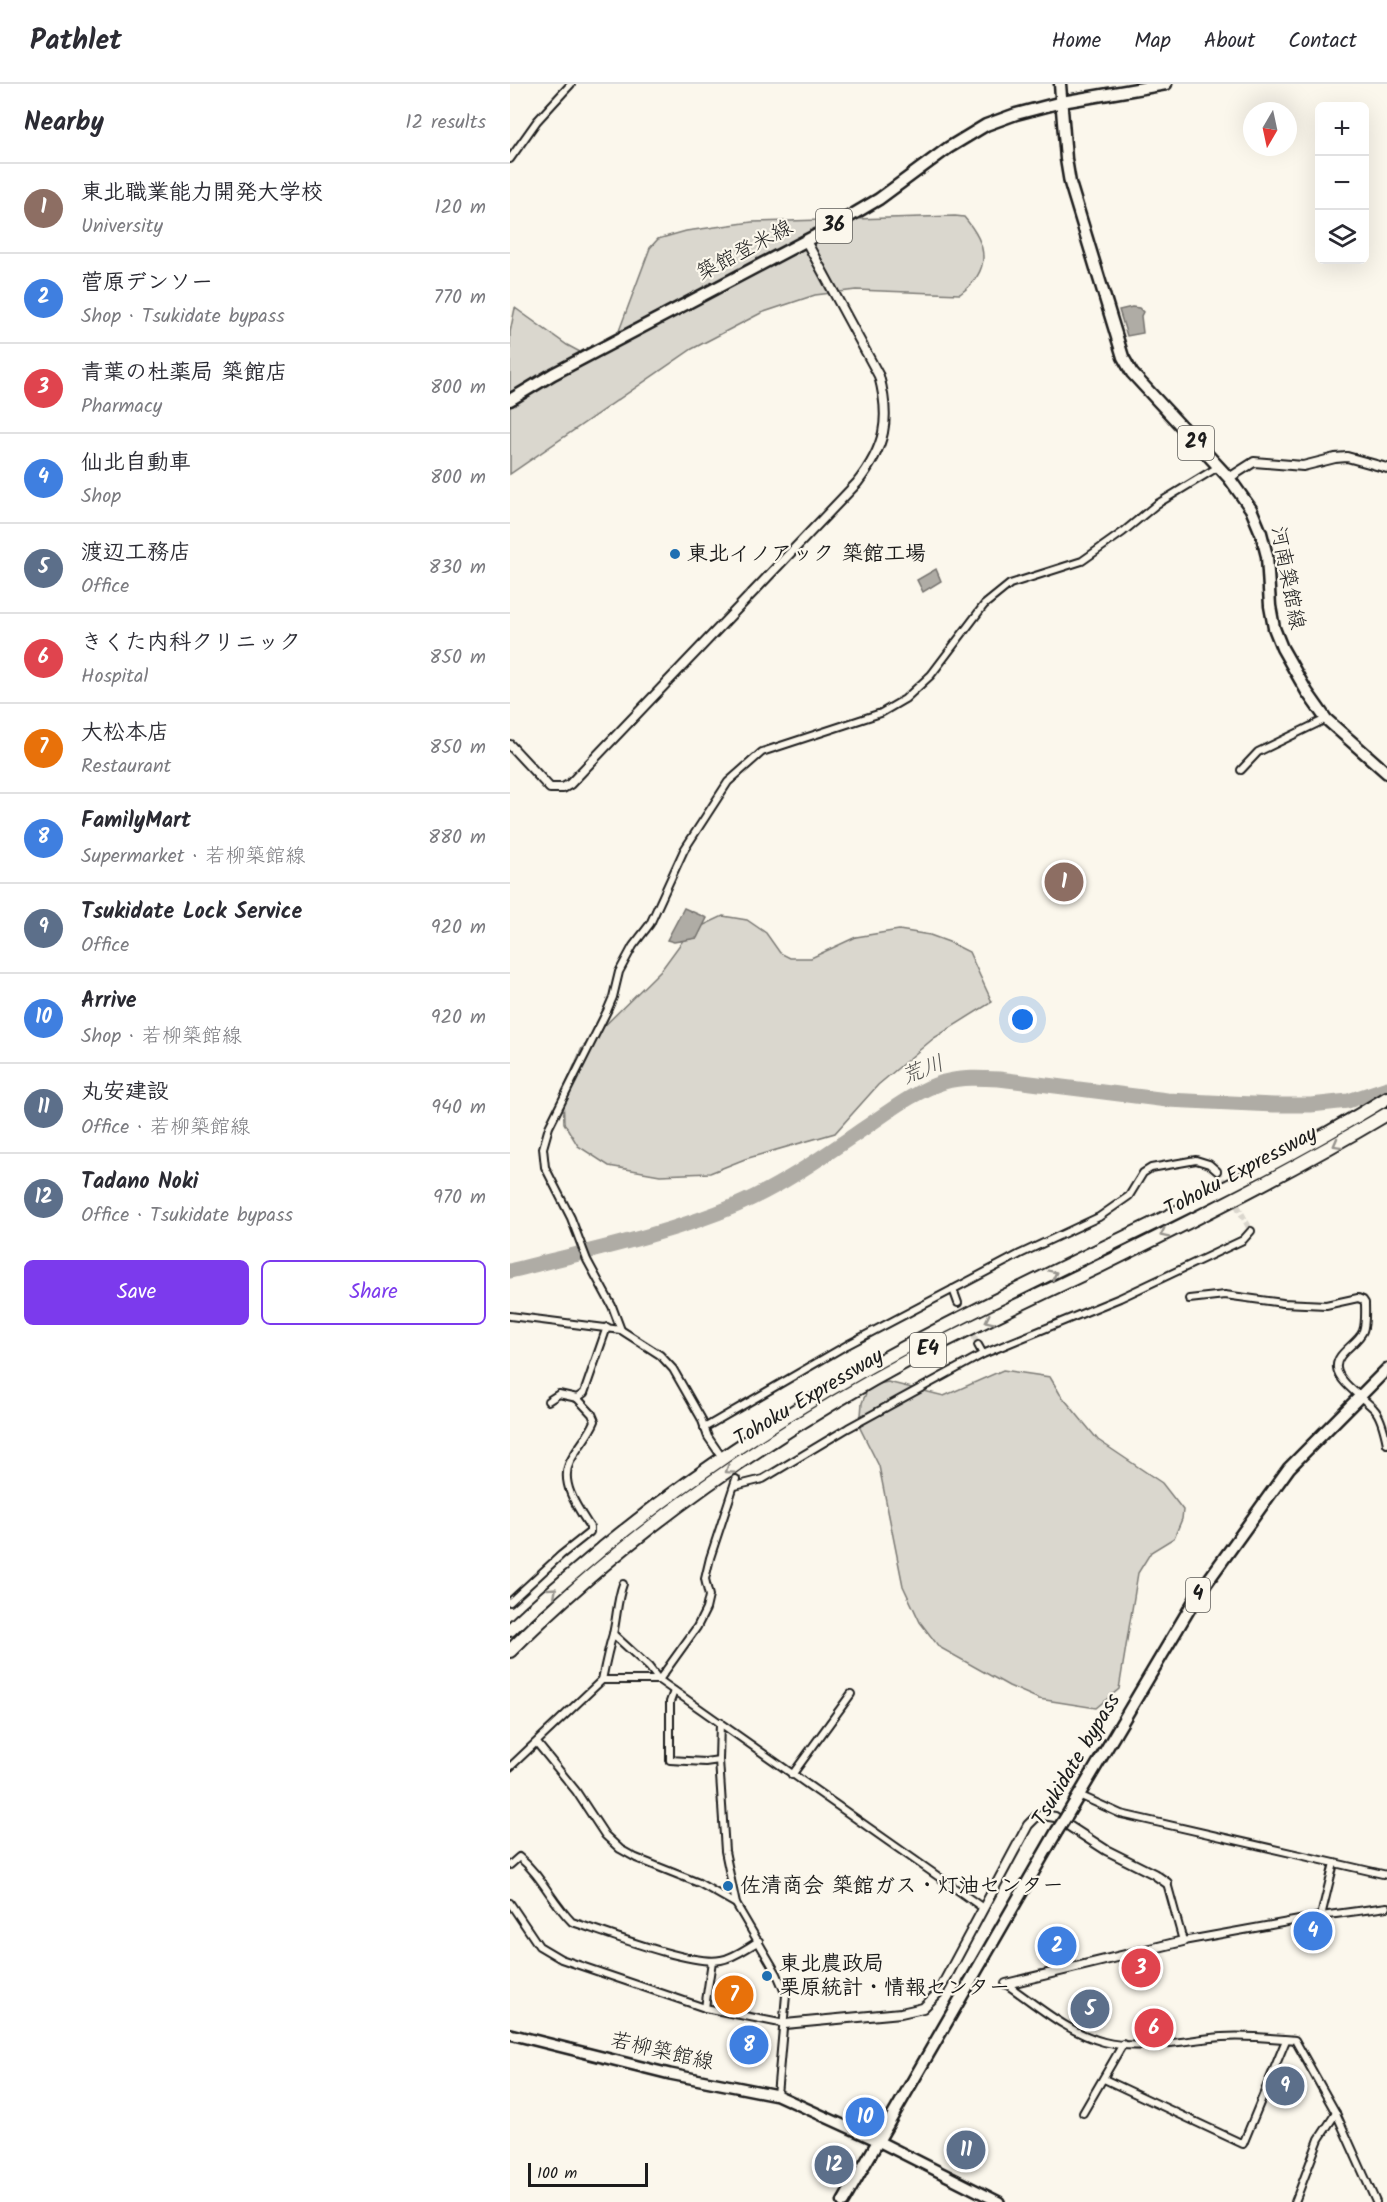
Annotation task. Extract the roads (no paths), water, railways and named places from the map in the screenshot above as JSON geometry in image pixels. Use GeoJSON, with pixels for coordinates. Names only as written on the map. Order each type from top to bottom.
{"type":"FeatureCollection","features":[{"type":"Feature","properties":{"kind":"highway","name":"Tohoku Expressway"},"geometry":{"type":"LineString","coordinates":[[510,1630],[641,1518],[706,1469],[775,1422],[909,1344],[1278,1161],[1383,1101]]}},
{"type":"Feature","properties":{"kind":"highway","name":"Tohoku Expressway"},"geometry":{"type":"LineString","coordinates":[[510,1651],[583,1582],[649,1529],[715,1479],[782,1434],[917,1356],[1286,1172],[1387,1114]]}},
{"type":"Feature","properties":{"kind":"main road","name":"河南築館線"},"geometry":{"type":"LineString","coordinates":[[1060,84],[1070,183],[1123,357],[1132,373],[1229,478],[1251,509],[1268,556],[1270,606],[1278,638],[1307,692],[1326,720],[1387,773]]}},
{"type":"Feature","properties":{"kind":"main road","name":"築館登米線"},"geometry":{"type":"LineString","coordinates":[[510,400],[553,374],[806,240],[879,198],[948,148],[986,124],[1062,102],[1166,84]]}},
{"type":"Feature","properties":{"kind":"main road","name":"Tsukidate bypass"},"geometry":{"type":"LineString","coordinates":[[843,2202],[1057,1831],[1197,1596],[1289,1468],[1358,1395],[1387,1369]]}},
{"type":"Feature","properties":{"kind":"main road","name":"若柳築館線"},"geometry":{"type":"LineString","coordinates":[[510,2034],[670,2074],[777,2095],[878,2141],[999,2202]]}},
{"type":"Feature","properties":{"kind":"street"},"geometry":{"type":"LineString","coordinates":[[510,159],[537,121],[571,84]]}},
{"type":"Feature","properties":{"kind":"street"},"geometry":{"type":"LineString","coordinates":[[510,745],[550,788],[563,788],[570,784],[857,483],[871,465],[882,442],[886,419],[885,396],[879,376],[806,240]]}},
{"type":"Feature","properties":{"kind":"street"},"geometry":{"type":"LineString","coordinates":[[1229,478],[1254,462],[1302,466],[1347,457],[1387,468]]}},
{"type":"Feature","properties":{"kind":"street"},"geometry":{"type":"LineString","coordinates":[[620,1328],[545,1167],[543,1148],[549,1127],[607,1011],[620,972],[633,946],[650,924],[684,850],[728,782],[762,752],[881,713],[905,699],[931,675],[984,605],[1010,584],[1082,561],[1157,504],[1218,467]]}},
{"type":"Feature","properties":{"kind":"street"},"geometry":{"type":"LineString","coordinates":[[1241,770],[1258,752],[1326,720]]}},
{"type":"Feature","properties":{"kind":"street"},"geometry":{"type":"LineString","coordinates":[[704,1428],[847,1345],[1020,1254],[1109,1211],[1129,1196],[1143,1173],[1151,1168],[1196,1160],[1209,1164],[1217,1171]]}},
{"type":"Feature","properties":{"kind":"street"},"geometry":{"type":"LineString","coordinates":[[735,1486],[763,1479],[848,1428],[983,1354],[1120,1298],[1243,1240],[1251,1231]]}},
{"type":"Feature","properties":{"kind":"street"},"geometry":{"type":"LineString","coordinates":[[953,1289],[958,1303]]}},
{"type":"Feature","properties":{"kind":"street"},"geometry":{"type":"LineString","coordinates":[[1189,1299],[1225,1295],[1282,1303],[1326,1305],[1363,1300],[1365,1303],[1362,1333],[1341,1356],[1336,1370],[1340,1377],[1376,1411],[1387,1444]]}},
{"type":"Feature","properties":{"kind":"street"},"geometry":{"type":"LineString","coordinates":[[510,1316],[620,1328],[660,1355],[673,1369],[701,1418],[708,1437],[719,1453]]}},
{"type":"Feature","properties":{"kind":"street"},"geometry":{"type":"LineString","coordinates":[[577,1398],[584,1393],[607,1328]]}},
{"type":"Feature","properties":{"kind":"street"},"geometry":{"type":"LineString","coordinates":[[978,1345],[983,1354]]}},
{"type":"Feature","properties":{"kind":"street"},"geometry":{"type":"LineString","coordinates":[[510,1602],[590,1532],[590,1527],[572,1496],[567,1472],[570,1462],[595,1421],[592,1414],[577,1398],[559,1394],[548,1401]]}},
{"type":"Feature","properties":{"kind":"street"},"geometry":{"type":"LineString","coordinates":[[659,1680],[697,1627],[706,1610],[709,1596],[705,1579],[736,1479]]}},
{"type":"Feature","properties":{"kind":"street"},"geometry":{"type":"LineString","coordinates":[[510,1767],[602,1680],[613,1634],[616,1605],[623,1584]]}},
{"type":"Feature","properties":{"kind":"street"},"geometry":{"type":"LineString","coordinates":[[613,1634],[659,1680],[983,1908]]}},
{"type":"Feature","properties":{"kind":"street"},"geometry":{"type":"LineString","coordinates":[[602,1680],[659,1680]]}},
{"type":"Feature","properties":{"kind":"street"},"geometry":{"type":"LineString","coordinates":[[674,1691],[670,1702],[670,1760],[705,1762],[719,1760]]}},
{"type":"Feature","properties":{"kind":"street"},"geometry":{"type":"LineString","coordinates":[[792,1775],[851,1694]]}},
{"type":"Feature","properties":{"kind":"street"},"geometry":{"type":"LineString","coordinates":[[720,1722],[719,1760],[725,1851],[736,1904],[759,1941],[786,1995],[777,2095]]}},
{"type":"Feature","properties":{"kind":"street"},"geometry":{"type":"LineString","coordinates":[[537,1743],[576,1791],[605,1834],[620,1849],[636,1858],[699,1883],[736,1904]]}},
{"type":"Feature","properties":{"kind":"street"},"geometry":{"type":"LineString","coordinates":[[1079,1795],[1121,1814],[1387,1875]]}},
{"type":"Feature","properties":{"kind":"street"},"geometry":{"type":"LineString","coordinates":[[510,1903],[539,1946],[561,1959],[705,2008],[784,2024],[901,2013],[924,2007],[938,1993],[1028,1825],[1036,1817],[1043,1815],[1055,1817],[1106,1850],[1167,1883],[1183,1941]]}},
{"type":"Feature","properties":{"kind":"street"},"geometry":{"type":"LineString","coordinates":[[510,1865],[519,1857],[532,1867],[572,1922],[675,1954],[712,1961],[723,1960],[759,1941]]}},
{"type":"Feature","properties":{"kind":"street"},"geometry":{"type":"LineString","coordinates":[[1321,1916],[1334,1863]]}},
{"type":"Feature","properties":{"kind":"street"},"geometry":{"type":"LineString","coordinates":[[1006,1984],[1183,1941],[1321,1916],[1387,1907]]}},
{"type":"Feature","properties":{"kind":"street"},"geometry":{"type":"LineString","coordinates":[[705,2008],[712,1961]]}},
{"type":"Feature","properties":{"kind":"street"},"geometry":{"type":"LineString","coordinates":[[1006,1984],[1068,2028],[1105,2042],[1159,2043],[1224,2037],[1295,2040],[1336,2113],[1376,2202]]}},
{"type":"Feature","properties":{"kind":"street"},"geometry":{"type":"LineString","coordinates":[[1104,2079],[1243,2144],[1286,2040]]}},
{"type":"Feature","properties":{"kind":"street"},"geometry":{"type":"LineString","coordinates":[[1083,2113],[1123,2044]]}},
{"type":"Feature","properties":{"kind":"street"},"geometry":{"type":"LineString","coordinates":[[1295,2202],[1319,2139],[1336,2113]]}},
{"type":"Feature","properties":{"kind":"waterway","name":"荒川"},"geometry":{"type":"LineString","coordinates":[[510,1271],[654,1234],[737,1205],[803,1169],[913,1096],[951,1080],[999,1079],[1167,1100],[1274,1105],[1311,1105],[1348,1101],[1387,1088]]}},
{"type":"Feature","properties":{"kind":"tunnel"},"geometry":{"type":"LineString","coordinates":[[1217,1171],[1228,1189]]}},
{"type":"Feature","properties":{"kind":"tunnel"},"geometry":{"type":"LineString","coordinates":[[1233,1198],[1251,1231]]}},
{"type":"Feature","properties":{"kind":"tunnel"},"geometry":{"type":"LineString","coordinates":[[970,1327],[978,1345]]}},
{"type":"Feature","properties":{"kind":"place","name":"東北イノアック 築館工場"},"geometry":{"type":"Point","coordinates":[675,554]}},
{"type":"Feature","properties":{"kind":"place","name":"東北職業能力開発大学校"},"geometry":{"type":"Point","coordinates":[1064,882]}},
{"type":"Feature","properties":{"kind":"place","name":"佐清商会 築館ガス・灯油センター"},"geometry":{"type":"Point","coordinates":[728,1886]}},
{"type":"Feature","properties":{"kind":"place","name":"仙北自動車"},"geometry":{"type":"Point","coordinates":[1313,1931]}},
{"type":"Feature","properties":{"kind":"place","name":"菅原デンソー"},"geometry":{"type":"Point","coordinates":[1057,1946]}},
{"type":"Feature","properties":{"kind":"place","name":"青葉の杜薬局 築館店"},"geometry":{"type":"Point","coordinates":[1141,1968]}},
{"type":"Feature","properties":{"kind":"place","name":"東北農政局 栗原統計・情報センター"},"geometry":{"type":"Point","coordinates":[767,1976]}},
{"type":"Feature","properties":{"kind":"place","name":"大松本店"},"geometry":{"type":"Point","coordinates":[734,1995]}},
{"type":"Feature","properties":{"kind":"place","name":"渡辺工務店"},"geometry":{"type":"Point","coordinates":[1090,2009]}},
{"type":"Feature","properties":{"kind":"place","name":"きくた内科クリニック"},"geometry":{"type":"Point","coordinates":[1154,2028]}},
{"type":"Feature","properties":{"kind":"place","name":"FamilyMart"},"geometry":{"type":"Point","coordinates":[749,2045]}},
{"type":"Feature","properties":{"kind":"place","name":"Tsukidate Lock Service"},"geometry":{"type":"Point","coordinates":[1285,2086]}},
{"type":"Feature","properties":{"kind":"place","name":"Arrive"},"geometry":{"type":"Point","coordinates":[865,2117]}},
{"type":"Feature","properties":{"kind":"place","name":"丸安建設"},"geometry":{"type":"Point","coordinates":[966,2150]}},
{"type":"Feature","properties":{"kind":"place","name":"Tadano Noki"},"geometry":{"type":"Point","coordinates":[834,2165]}}]}
